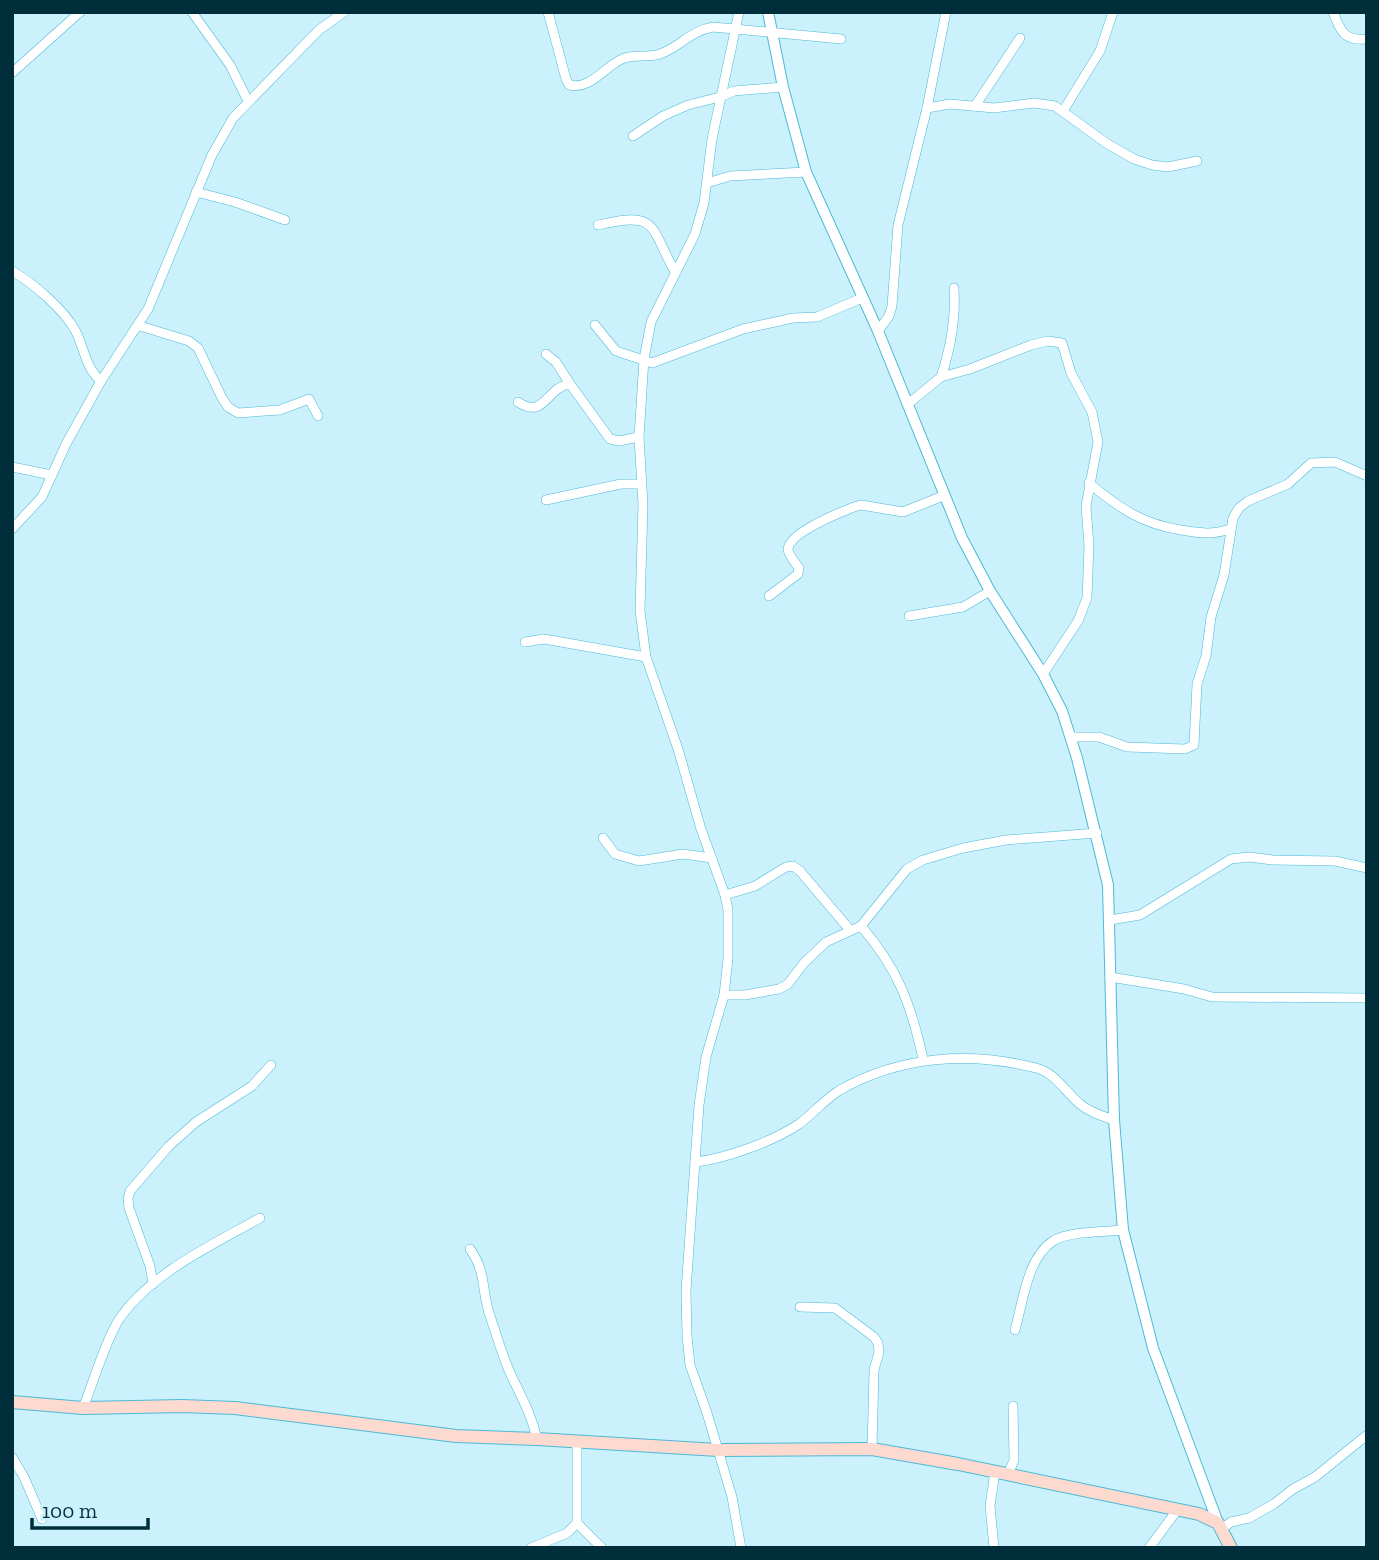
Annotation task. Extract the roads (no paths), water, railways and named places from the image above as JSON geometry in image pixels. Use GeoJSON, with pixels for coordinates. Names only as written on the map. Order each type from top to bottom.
{"type":"FeatureCollection","features":[{"type":"Feature","properties":{"kind":"main road"},"geometry":{"type":"LineString","coordinates":[[12,1402],[83,1408],[236,1408],[404,1431],[456,1436],[537,1438],[577,1443],[718,1450],[872,1449],[1208,1517],[1220,1529],[1231,1548]]}},
{"type":"Feature","properties":{"kind":"street"},"geometry":{"type":"LineString","coordinates":[[12,73],[80,12]]}},
{"type":"Feature","properties":{"kind":"street"},"geometry":{"type":"LineString","coordinates":[[192,12],[230,65],[248,101]]}},
{"type":"Feature","properties":{"kind":"street"},"geometry":{"type":"LineString","coordinates":[[12,529],[43,497],[66,444],[100,381],[140,326],[195,191],[233,118],[319,30],[344,12]]}},
{"type":"Feature","properties":{"kind":"street"},"geometry":{"type":"LineString","coordinates":[[548,12],[566,79],[569,85],[576,86],[591,81],[621,59],[659,54],[700,29],[713,27],[841,38]]}},
{"type":"Feature","properties":{"kind":"street"},"geometry":{"type":"LineString","coordinates":[[738,12],[695,234],[651,322],[644,359],[639,437],[643,504],[640,611],[646,657],[728,910],[729,959],[724,995],[705,1058],[702,1079],[686,1291],[690,1365],[732,1497],[741,1548]]}},
{"type":"Feature","properties":{"kind":"street"},"geometry":{"type":"LineString","coordinates":[[768,12],[783,87],[806,172],[878,331],[943,496],[990,591],[1043,674],[1062,711],[1071,737],[1108,885],[1114,1120],[1123,1230],[1153,1348],[1220,1529],[1275,1504],[1293,1489],[1315,1477],[1367,1435]]}},
{"type":"Feature","properties":{"kind":"street"},"geometry":{"type":"LineString","coordinates":[[878,331],[892,306],[898,225],[927,108],[946,12]]}},
{"type":"Feature","properties":{"kind":"street"},"geometry":{"type":"LineString","coordinates":[[1063,111],[1100,51],[1113,12]]}},
{"type":"Feature","properties":{"kind":"street"},"geometry":{"type":"LineString","coordinates":[[1333,12],[1344,34],[1349,38],[1367,39]]}},
{"type":"Feature","properties":{"kind":"street"},"geometry":{"type":"LineString","coordinates":[[975,106],[1020,38]]}},
{"type":"Feature","properties":{"kind":"street"},"geometry":{"type":"LineString","coordinates":[[633,136],[663,116],[688,105],[734,92],[783,87]]}},
{"type":"Feature","properties":{"kind":"street"},"geometry":{"type":"LineString","coordinates":[[927,108],[950,104],[994,108],[1042,103],[1055,106],[1106,143],[1134,159],[1168,167],[1198,161]]}},
{"type":"Feature","properties":{"kind":"street"},"geometry":{"type":"LineString","coordinates":[[707,183],[730,176],[806,172]]}},
{"type":"Feature","properties":{"kind":"street"},"geometry":{"type":"LineString","coordinates":[[195,191],[285,220]]}},
{"type":"Feature","properties":{"kind":"street"},"geometry":{"type":"LineString","coordinates":[[598,225],[633,218],[645,221],[652,227],[675,272]]}},
{"type":"Feature","properties":{"kind":"street"},"geometry":{"type":"LineString","coordinates":[[12,271],[40,292],[76,330],[93,373],[100,381]]}},
{"type":"Feature","properties":{"kind":"street"},"geometry":{"type":"LineString","coordinates":[[941,377],[952,342],[954,288]]}},
{"type":"Feature","properties":{"kind":"street"},"geometry":{"type":"LineString","coordinates":[[595,325],[616,351],[647,362],[657,361],[743,329],[793,318],[817,317],[862,298]]}},
{"type":"Feature","properties":{"kind":"street"},"geometry":{"type":"LineString","coordinates":[[140,326],[189,341],[198,348],[222,398],[228,407],[238,413],[280,410],[309,399],[318,416]]}},
{"type":"Feature","properties":{"kind":"street"},"geometry":{"type":"LineString","coordinates":[[908,404],[941,377],[970,369],[1031,345],[1048,341],[1062,343],[1071,373],[1088,402],[1097,428],[1098,442],[1087,506],[1087,598],[1078,621],[1043,674]]}},
{"type":"Feature","properties":{"kind":"street"},"geometry":{"type":"LineString","coordinates":[[546,354],[556,362],[610,439],[619,441],[639,437]]}},
{"type":"Feature","properties":{"kind":"street"},"geometry":{"type":"LineString","coordinates":[[518,402],[527,408],[534,408],[564,385],[570,384]]}},
{"type":"Feature","properties":{"kind":"street"},"geometry":{"type":"LineString","coordinates":[[1071,737],[1099,737],[1128,747],[1185,750],[1194,745],[1197,684],[1206,656],[1211,617],[1224,575],[1230,529],[1239,508],[1248,500],[1288,484],[1311,463],[1335,462],[1367,475]]}},
{"type":"Feature","properties":{"kind":"street"},"geometry":{"type":"LineString","coordinates":[[12,467],[52,475]]}},
{"type":"Feature","properties":{"kind":"street"},"geometry":{"type":"LineString","coordinates":[[1089,483],[1145,522],[1201,534],[1230,529]]}},
{"type":"Feature","properties":{"kind":"street"},"geometry":{"type":"LineString","coordinates":[[546,500],[621,484],[641,484]]}},
{"type":"Feature","properties":{"kind":"street"},"geometry":{"type":"LineString","coordinates":[[769,596],[799,574],[799,568],[788,552],[788,547],[807,529],[861,505],[903,512],[943,496]]}},
{"type":"Feature","properties":{"kind":"street"},"geometry":{"type":"LineString","coordinates":[[1087,506],[1105,496]]}},
{"type":"Feature","properties":{"kind":"street"},"geometry":{"type":"LineString","coordinates":[[1218,533],[1229,543]]}},
{"type":"Feature","properties":{"kind":"street"},"geometry":{"type":"LineString","coordinates":[[909,616],[963,607],[990,591]]}},
{"type":"Feature","properties":{"kind":"street"},"geometry":{"type":"LineString","coordinates":[[525,642],[544,639],[646,657]]}},
{"type":"Feature","properties":{"kind":"street"},"geometry":{"type":"LineString","coordinates":[[724,995],[746,995],[779,989],[788,984],[804,962],[826,942],[861,926],[907,869],[923,860],[963,848],[1006,840],[1097,833]]}},
{"type":"Feature","properties":{"kind":"street"},"geometry":{"type":"LineString","coordinates":[[603,838],[615,855],[639,861],[683,854],[712,858]]}},
{"type":"Feature","properties":{"kind":"street"},"geometry":{"type":"LineString","coordinates":[[1110,920],[1140,915],[1231,859],[1249,857],[1335,861],[1367,868]]}},
{"type":"Feature","properties":{"kind":"street"},"geometry":{"type":"LineString","coordinates":[[725,895],[755,886],[786,867],[793,866],[850,930]]}},
{"type":"Feature","properties":{"kind":"street"},"geometry":{"type":"LineString","coordinates":[[861,926],[898,977],[917,1031],[923,1059]]}},
{"type":"Feature","properties":{"kind":"street"},"geometry":{"type":"LineString","coordinates":[[1110,977],[1212,996],[1367,998]]}},
{"type":"Feature","properties":{"kind":"street"},"geometry":{"type":"LineString","coordinates":[[695,1162],[726,1157],[778,1135],[803,1121],[837,1091],[884,1071],[923,1059],[990,1059],[1039,1068],[1057,1080],[1080,1105],[1114,1120]]}},
{"type":"Feature","properties":{"kind":"street"},"geometry":{"type":"LineString","coordinates":[[153,1284],[150,1266],[129,1208],[131,1191],[169,1146],[196,1122],[252,1086],[271,1065]]}},
{"type":"Feature","properties":{"kind":"street"},"geometry":{"type":"LineString","coordinates":[[83,1408],[119,1320],[135,1299],[193,1256],[260,1218]]}},
{"type":"Feature","properties":{"kind":"street"},"geometry":{"type":"LineString","coordinates":[[1015,1330],[1032,1272],[1040,1254],[1054,1240],[1123,1230]]}},
{"type":"Feature","properties":{"kind":"street"},"geometry":{"type":"LineString","coordinates":[[470,1249],[479,1262],[487,1308],[508,1368],[526,1402],[537,1438]]}},
{"type":"Feature","properties":{"kind":"street"},"geometry":{"type":"LineString","coordinates":[[800,1307],[835,1308],[874,1337],[878,1343],[879,1352],[874,1370],[872,1449]]}},
{"type":"Feature","properties":{"kind":"street"},"geometry":{"type":"LineString","coordinates":[[1008,1475],[1014,1460],[1013,1406]]}},
{"type":"Feature","properties":{"kind":"street"},"geometry":{"type":"LineString","coordinates":[[531,1548],[567,1533],[577,1523],[577,1443]]}},
{"type":"Feature","properties":{"kind":"street"},"geometry":{"type":"LineString","coordinates":[[12,1457],[42,1519]]}},
{"type":"Feature","properties":{"kind":"street"},"geometry":{"type":"LineString","coordinates":[[994,1548],[990,1506],[995,1472]]}},
{"type":"Feature","properties":{"kind":"street"},"geometry":{"type":"LineString","coordinates":[[1149,1548],[1178,1509]]}},
{"type":"Feature","properties":{"kind":"street"},"geometry":{"type":"LineString","coordinates":[[577,1523],[602,1548]]}}]}
